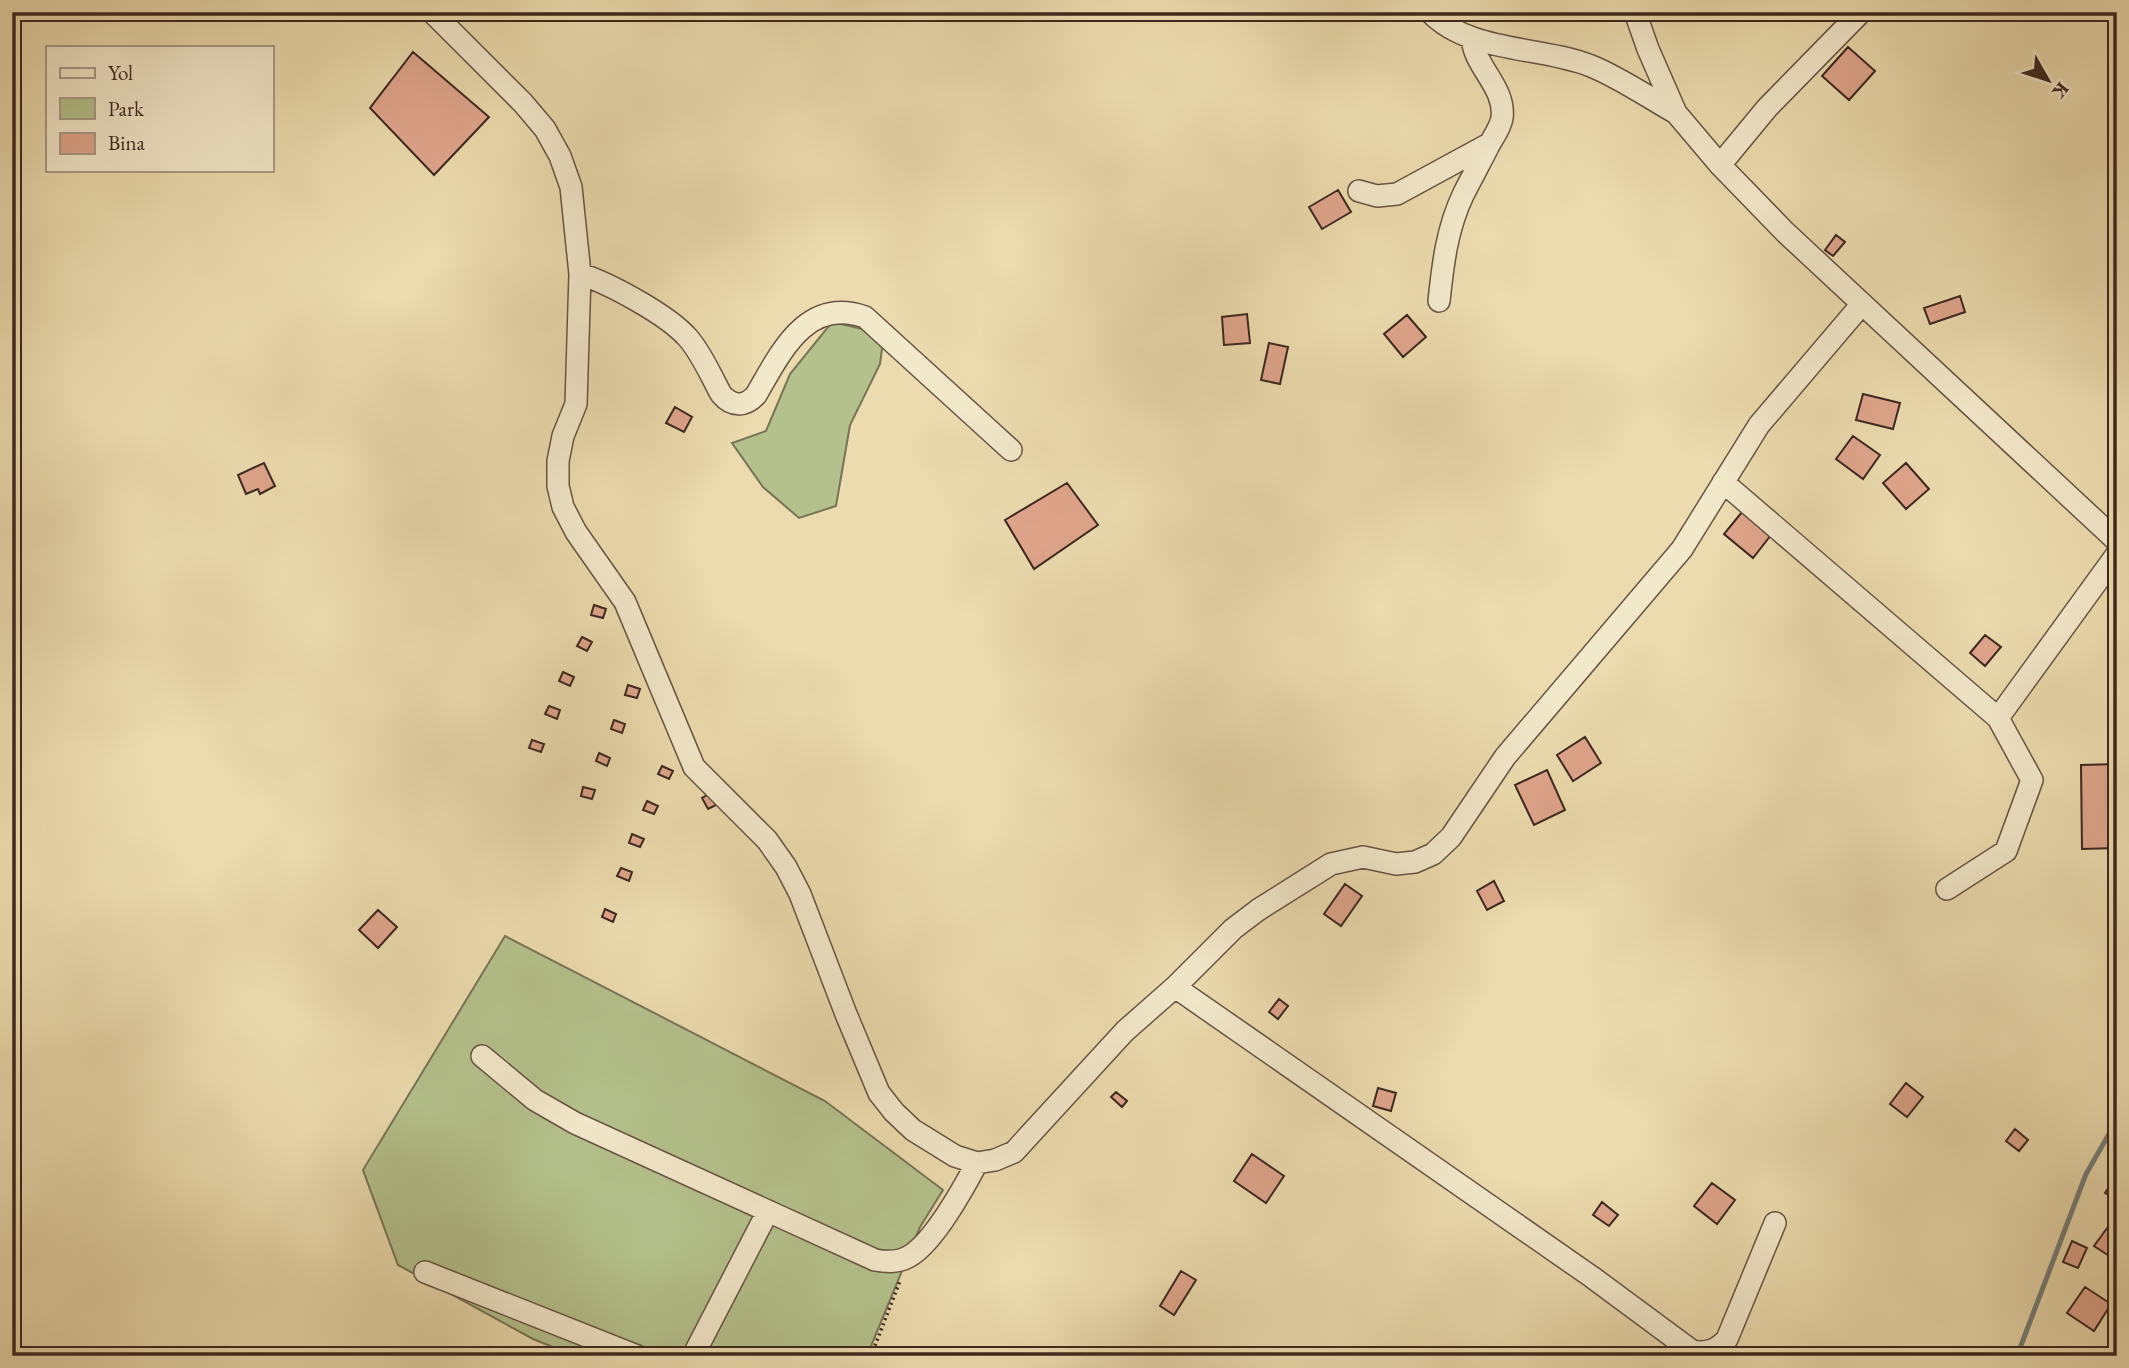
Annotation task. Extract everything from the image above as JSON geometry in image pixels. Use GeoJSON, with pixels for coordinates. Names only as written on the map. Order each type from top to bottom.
{"type":"FeatureCollection","features":[{"type":"Feature","properties":{"kind":"street"},"geometry":{"type":"LineString","coordinates":[[432,12],[523,103],[545,129],[561,156],[572,187],[580,274],[576,404],[558,461],[558,486],[562,507],[576,532],[625,602],[694,767],[767,840],[786,867],[800,894],[879,1093],[894,1112],[923,1137],[956,1156],[977,1163],[995,1160],[1013,1152],[1125,1031],[1175,987],[1233,929],[1258,910],[1331,864],[1363,857],[1396,864],[1415,862],[1433,854],[1451,837],[1505,757],[1682,549],[1759,425],[1863,304]]}},
{"type":"Feature","properties":{"kind":"street"},"geometry":{"type":"LineString","coordinates":[[1430,12],[1446,25],[1472,38],[1591,66],[1676,113]]}},
{"type":"Feature","properties":{"kind":"street"},"geometry":{"type":"LineString","coordinates":[[1635,12],[1653,62],[1676,113],[1720,165],[1785,232],[2117,541]]}},
{"type":"Feature","properties":{"kind":"street"},"geometry":{"type":"LineString","coordinates":[[1720,165],[1767,108],[1856,14]]}},
{"type":"Feature","properties":{"kind":"street"},"geometry":{"type":"LineString","coordinates":[[1439,300],[1444,248],[1450,228],[1489,144],[1499,129],[1502,116],[1502,103],[1497,89],[1476,55],[1472,38]]}},
{"type":"Feature","properties":{"kind":"street"},"geometry":{"type":"LineString","coordinates":[[1359,191],[1377,196],[1397,194],[1489,144]]}},
{"type":"Feature","properties":{"kind":"street"},"geometry":{"type":"LineString","coordinates":[[580,274],[597,279],[675,325],[694,345],[721,394],[726,400],[739,405],[752,400],[792,337],[808,323],[830,314],[865,317],[1011,450]]}},
{"type":"Feature","properties":{"kind":"street"},"geometry":{"type":"LineString","coordinates":[[1723,482],[1998,718],[2032,780],[2006,851],[1947,889]]}},
{"type":"Feature","properties":{"kind":"street"},"geometry":{"type":"LineString","coordinates":[[1998,718],[2117,554]]}},
{"type":"Feature","properties":{"kind":"street"},"geometry":{"type":"LineString","coordinates":[[1175,987],[1581,1270],[1692,1351],[1699,1353],[1714,1350],[1727,1339],[1775,1223]]}},
{"type":"Feature","properties":{"kind":"street"},"geometry":{"type":"LineString","coordinates":[[482,1056],[516,1086],[555,1113],[875,1260],[886,1262],[906,1258],[921,1247],[944,1217],[977,1163]]}},
{"type":"Feature","properties":{"kind":"street"},"geometry":{"type":"LineString","coordinates":[[693,1356],[768,1211]]}},
{"type":"Feature","properties":{"kind":"street"},"geometry":{"type":"LineString","coordinates":[[425,1272],[637,1356]]}},
{"type":"Feature","properties":{"kind":"path"},"geometry":{"type":"LineString","coordinates":[[871,1356],[898,1289],[906,1258]]}},
{"type":"Feature","properties":{"kind":"green space"},"geometry":{"type":"Polygon","coordinates":[[[832,322],[884,334],[880,364],[850,425],[836,506],[799,518],[763,487],[732,443],[766,431],[790,374],[832,322]]]}},
{"type":"Feature","properties":{"kind":"green space"},"geometry":{"type":"Polygon","coordinates":[[[505,936],[825,1101],[943,1190],[920,1227],[867,1356],[575,1356],[533,1339],[398,1265],[363,1170],[505,936]]]}},
{"type":"Feature","properties":{"kind":"building"},"geometry":{"type":"Polygon","coordinates":[[[1848,47],[1875,71],[1849,100],[1822,76],[1848,47]]]}},
{"type":"Feature","properties":{"kind":"building"},"geometry":{"type":"Polygon","coordinates":[[[413,52],[489,117],[434,175],[370,108],[413,52]]]}},
{"type":"Feature","properties":{"kind":"building"},"geometry":{"type":"Polygon","coordinates":[[[1338,190],[1351,212],[1322,229],[1309,207],[1338,190]]]}},
{"type":"Feature","properties":{"kind":"building"},"geometry":{"type":"Polygon","coordinates":[[[1836,235],[1845,242],[1833,256],[1825,250],[1836,235]]]}},
{"type":"Feature","properties":{"kind":"building"},"geometry":{"type":"Polygon","coordinates":[[[1960,296],[1965,312],[1930,324],[1924,308],[1960,296]]]}},
{"type":"Feature","properties":{"kind":"building"},"geometry":{"type":"Polygon","coordinates":[[[1247,314],[1250,343],[1224,345],[1222,317],[1247,314]]]}},
{"type":"Feature","properties":{"kind":"building"},"geometry":{"type":"Polygon","coordinates":[[[1407,315],[1426,337],[1403,357],[1384,334],[1407,315]]]}},
{"type":"Feature","properties":{"kind":"building"},"geometry":{"type":"Polygon","coordinates":[[[1269,343],[1288,347],[1280,384],[1261,380],[1269,343]]]}},
{"type":"Feature","properties":{"kind":"building"},"geometry":{"type":"Polygon","coordinates":[[[1863,394],[1900,403],[1893,429],[1856,420],[1863,394]]]}},
{"type":"Feature","properties":{"kind":"building"},"geometry":{"type":"Polygon","coordinates":[[[675,407],[692,417],[684,432],[666,423],[675,407]]]}},
{"type":"Feature","properties":{"kind":"building"},"geometry":{"type":"Polygon","coordinates":[[[1853,436],[1880,455],[1863,479],[1836,459],[1853,436]]]}},
{"type":"Feature","properties":{"kind":"building"},"geometry":{"type":"Polygon","coordinates":[[[264,463],[275,486],[260,494],[258,489],[246,494],[238,475],[264,463]]]}},
{"type":"Feature","properties":{"kind":"building"},"geometry":{"type":"Polygon","coordinates":[[[1906,463],[1929,489],[1906,509],[1883,483],[1906,463]]]}},
{"type":"Feature","properties":{"kind":"building"},"geometry":{"type":"Polygon","coordinates":[[[1067,483],[1098,525],[1034,569],[1005,520],[1067,483]]]}},
{"type":"Feature","properties":{"kind":"building"},"geometry":{"type":"Polygon","coordinates":[[[1742,512],[1771,535],[1753,558],[1724,534],[1742,512]]]}},
{"type":"Feature","properties":{"kind":"building"},"geometry":{"type":"Polygon","coordinates":[[[594,605],[606,609],[603,618],[591,615],[594,605]]]}},
{"type":"Feature","properties":{"kind":"building"},"geometry":{"type":"Polygon","coordinates":[[[1985,635],[2001,647],[1985,666],[1970,653],[1985,635]]]}},
{"type":"Feature","properties":{"kind":"building"},"geometry":{"type":"Polygon","coordinates":[[[582,637],[592,642],[587,651],[577,646],[582,637]]]}},
{"type":"Feature","properties":{"kind":"building"},"geometry":{"type":"Polygon","coordinates":[[[563,672],[574,677],[570,686],[559,681],[563,672]]]}},
{"type":"Feature","properties":{"kind":"building"},"geometry":{"type":"Polygon","coordinates":[[[628,685],[640,689],[637,698],[625,695],[628,685]]]}},
{"type":"Feature","properties":{"kind":"building"},"geometry":{"type":"Polygon","coordinates":[[[549,706],[560,710],[557,719],[545,714],[549,706]]]}},
{"type":"Feature","properties":{"kind":"building"},"geometry":{"type":"Polygon","coordinates":[[[614,720],[625,724],[622,733],[611,729],[614,720]]]}},
{"type":"Feature","properties":{"kind":"building"},"geometry":{"type":"Polygon","coordinates":[[[1585,737],[1601,763],[1573,781],[1557,755],[1585,737]]]}},
{"type":"Feature","properties":{"kind":"building"},"geometry":{"type":"Polygon","coordinates":[[[532,740],[544,744],[541,752],[529,748],[532,740]]]}},
{"type":"Feature","properties":{"kind":"building"},"geometry":{"type":"Polygon","coordinates":[[[599,753],[610,758],[607,766],[596,761],[599,753]]]}},
{"type":"Feature","properties":{"kind":"building"},"geometry":{"type":"Polygon","coordinates":[[[2117,764],[2117,848],[2082,849],[2081,765],[2117,764]]]}},
{"type":"Feature","properties":{"kind":"building"},"geometry":{"type":"Polygon","coordinates":[[[662,766],[673,771],[669,779],[658,774],[662,766]]]}},
{"type":"Feature","properties":{"kind":"building"},"geometry":{"type":"Polygon","coordinates":[[[1547,770],[1565,810],[1534,825],[1515,785],[1547,770]]]}},
{"type":"Feature","properties":{"kind":"building"},"geometry":{"type":"Polygon","coordinates":[[[583,787],[595,790],[592,799],[581,796],[583,787]]]}},
{"type":"Feature","properties":{"kind":"building"},"geometry":{"type":"Polygon","coordinates":[[[709,794],[716,805],[708,809],[702,798],[709,794]]]}},
{"type":"Feature","properties":{"kind":"building"},"geometry":{"type":"Polygon","coordinates":[[[647,801],[658,806],[654,814],[643,810],[647,801]]]}},
{"type":"Feature","properties":{"kind":"building"},"geometry":{"type":"Polygon","coordinates":[[[632,834],[644,839],[640,847],[629,843],[632,834]]]}},
{"type":"Feature","properties":{"kind":"building"},"geometry":{"type":"Polygon","coordinates":[[[621,868],[632,872],[629,881],[617,876],[621,868]]]}},
{"type":"Feature","properties":{"kind":"building"},"geometry":{"type":"Polygon","coordinates":[[[1494,881],[1504,901],[1487,910],[1477,891],[1494,881]]]}},
{"type":"Feature","properties":{"kind":"building"},"geometry":{"type":"Polygon","coordinates":[[[1345,884],[1362,896],[1341,926],[1324,914],[1345,884]]]}},
{"type":"Feature","properties":{"kind":"building"},"geometry":{"type":"Polygon","coordinates":[[[605,909],[616,914],[613,922],[602,917],[605,909]]]}},
{"type":"Feature","properties":{"kind":"building"},"geometry":{"type":"Polygon","coordinates":[[[378,910],[397,927],[378,948],[359,930],[378,910]]]}},
{"type":"Feature","properties":{"kind":"building"},"geometry":{"type":"Polygon","coordinates":[[[1279,999],[1288,1006],[1278,1019],[1269,1012],[1279,999]]]}},
{"type":"Feature","properties":{"kind":"building"},"geometry":{"type":"Polygon","coordinates":[[[1906,1083],[1923,1097],[1907,1117],[1890,1104],[1906,1083]]]}},
{"type":"Feature","properties":{"kind":"building"},"geometry":{"type":"Polygon","coordinates":[[[1378,1088],[1396,1093],[1391,1111],[1373,1106],[1378,1088]]]}},
{"type":"Feature","properties":{"kind":"building"},"geometry":{"type":"Polygon","coordinates":[[[1116,1092],[1127,1101],[1122,1107],[1111,1097],[1116,1092]]]}},
{"type":"Feature","properties":{"kind":"building"},"geometry":{"type":"Polygon","coordinates":[[[2015,1129],[2028,1140],[2019,1151],[2006,1141],[2015,1129]]]}},
{"type":"Feature","properties":{"kind":"building"},"geometry":{"type":"Polygon","coordinates":[[[1252,1154],[1284,1176],[1266,1203],[1234,1181],[1252,1154]]]}},
{"type":"Feature","properties":{"kind":"building"},"geometry":{"type":"Polygon","coordinates":[[[2117,1175],[2117,1200],[2105,1193],[2117,1175]]]}},
{"type":"Feature","properties":{"kind":"building"},"geometry":{"type":"Polygon","coordinates":[[[1712,1183],[1735,1200],[1717,1224],[1694,1206],[1712,1183]]]}},
{"type":"Feature","properties":{"kind":"building"},"geometry":{"type":"Polygon","coordinates":[[[1602,1202],[1618,1215],[1609,1226],[1593,1215],[1602,1202]]]}},
{"type":"Feature","properties":{"kind":"building"},"geometry":{"type":"Polygon","coordinates":[[[2113,1220],[2117,1222],[2117,1256],[2114,1259],[2094,1246],[2113,1220]]]}},
{"type":"Feature","properties":{"kind":"building"},"geometry":{"type":"Polygon","coordinates":[[[2072,1241],[2087,1248],[2078,1268],[2063,1262],[2072,1241]]]}},
{"type":"Feature","properties":{"kind":"building"},"geometry":{"type":"Polygon","coordinates":[[[1181,1271],[1196,1280],[1174,1315],[1160,1306],[1181,1271]]]}},
{"type":"Feature","properties":{"kind":"building"},"geometry":{"type":"Polygon","coordinates":[[[2085,1287],[2111,1304],[2094,1331],[2067,1313],[2085,1287]]]}},
{"type":"Feature","properties":{"kind":"waterway"},"geometry":{"type":"LineString","coordinates":[[2017,1356],[2086,1174],[2117,1120]]}}]}
